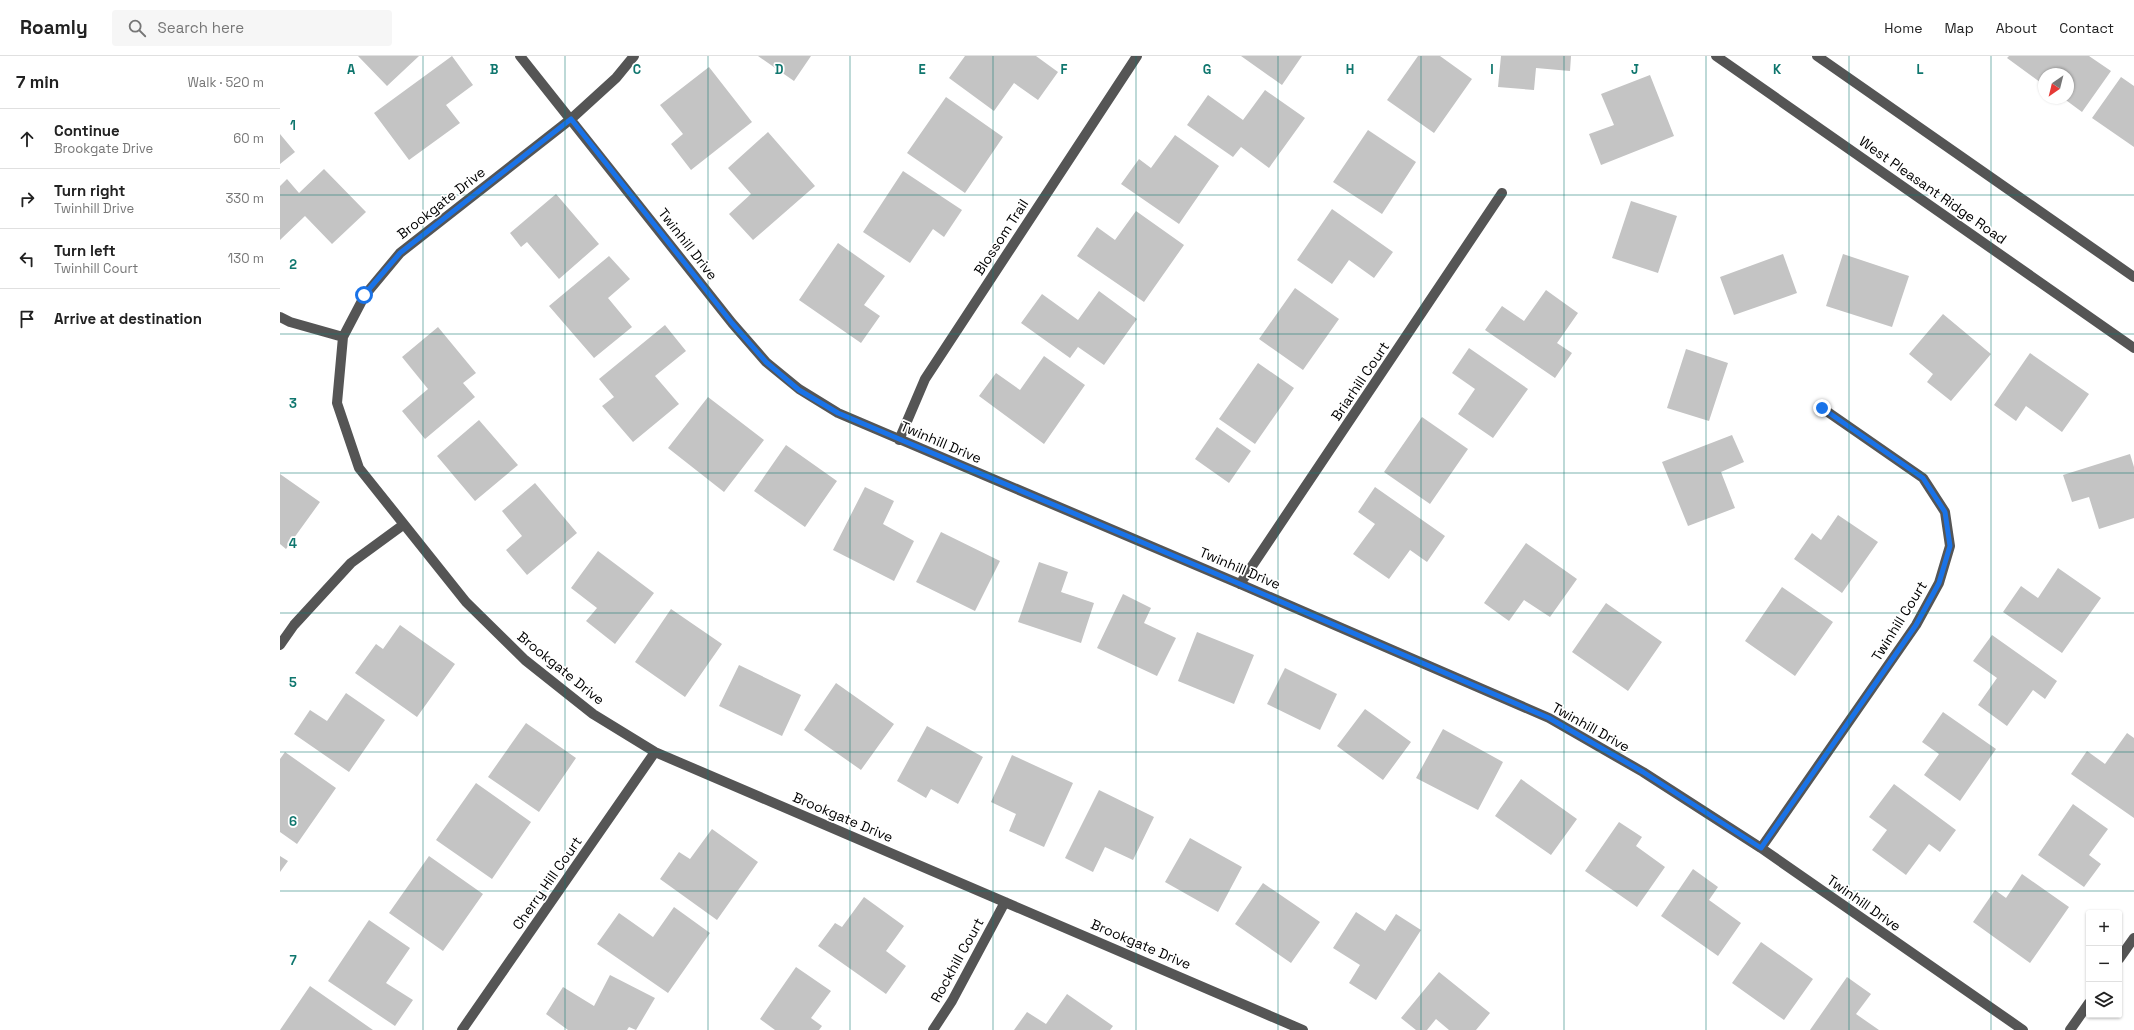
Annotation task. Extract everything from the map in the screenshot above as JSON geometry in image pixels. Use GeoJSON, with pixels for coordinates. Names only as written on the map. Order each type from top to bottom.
{"type":"FeatureCollection","features":[{"type":"Feature","properties":{"kind":"street","name":"Twinhill Drive"},"geometry":{"type":"LineString","coordinates":[[520,56],[732,323],[766,362],[799,390],[838,413],[899,440],[1240,584],[1549,718],[1643,772],[1761,848],[2023,1030]]}},
{"type":"Feature","properties":{"kind":"street","name":"Brookgate Drive"},"geometry":{"type":"LineString","coordinates":[[634,56],[616,78],[571,119],[400,253],[364,295],[343,337],[337,403],[359,468],[466,602],[525,660],[593,714],[655,752],[1303,1030]]}},
{"type":"Feature","properties":{"kind":"street","name":"Blossom Trail"},"geometry":{"type":"LineString","coordinates":[[899,440],[925,379],[1137,56]]}},
{"type":"Feature","properties":{"kind":"street","name":"West Pleasant Ridge Road"},"geometry":{"type":"LineString","coordinates":[[1716,56],[2134,348]]}},
{"type":"Feature","properties":{"kind":"street"},"geometry":{"type":"LineString","coordinates":[[1817,56],[2134,278]]}},
{"type":"Feature","properties":{"kind":"street","name":"Briarhill Court"},"geometry":{"type":"LineString","coordinates":[[1240,584],[1502,193]]}},
{"type":"Feature","properties":{"kind":"street"},"geometry":{"type":"LineString","coordinates":[[280,317],[290,322],[343,337]]}},
{"type":"Feature","properties":{"kind":"street","name":"Twinhill Court"},"geometry":{"type":"LineString","coordinates":[[1761,848],[1916,625],[1939,583],[1950,546],[1945,512],[1923,478],[1822,408]]}},
{"type":"Feature","properties":{"kind":"street"},"geometry":{"type":"LineString","coordinates":[[280,645],[294,625],[351,563],[403,525]]}},
{"type":"Feature","properties":{"kind":"street","name":"Cherry Hill Court"},"geometry":{"type":"LineString","coordinates":[[462,1030],[655,752]]}},
{"type":"Feature","properties":{"kind":"street","name":"Rockhill Court"},"geometry":{"type":"LineString","coordinates":[[933,1030],[952,1001],[1005,902]]}},
{"type":"Feature","properties":{"kind":"street"},"geometry":{"type":"LineString","coordinates":[[2122,955],[2134,938]]}},
{"type":"Feature","properties":{"kind":"street"},"geometry":{"type":"LineString","coordinates":[[2070,1030],[2086,1007]]}},
{"type":"Feature","properties":{"kind":"building"},"geometry":{"type":"Polygon","coordinates":[[[358,56],[419,56],[387,86],[358,56]]]}},
{"type":"Feature","properties":{"kind":"building"},"geometry":{"type":"Polygon","coordinates":[[[452,56],[473,85],[446,105],[460,123],[409,160],[374,113],[452,56]]]}},
{"type":"Feature","properties":{"kind":"building"},"geometry":{"type":"Polygon","coordinates":[[[758,56],[811,56],[794,81],[758,56]]]}},
{"type":"Feature","properties":{"kind":"building"},"geometry":{"type":"Polygon","coordinates":[[[965,56],[1036,56],[1058,72],[1038,100],[1014,83],[994,111],[949,78],[965,56]]]}},
{"type":"Feature","properties":{"kind":"building"},"geometry":{"type":"Polygon","coordinates":[[[1241,56],[1302,56],[1282,85],[1241,56]]]}},
{"type":"Feature","properties":{"kind":"building"},"geometry":{"type":"Polygon","coordinates":[[[1418,56],[1440,56],[1472,79],[1434,133],[1387,100],[1418,56]]]}},
{"type":"Feature","properties":{"kind":"building"},"geometry":{"type":"Polygon","coordinates":[[[1501,56],[1571,56],[1570,71],[1536,68],[1534,90],[1498,87],[1501,56]]]}},
{"type":"Feature","properties":{"kind":"building"},"geometry":{"type":"Polygon","coordinates":[[[2009,56],[2089,56],[2111,71],[2082,112],[2071,104],[2074,104],[2074,68],[2038,68],[2038,81],[2007,58],[2009,56]]]}},
{"type":"Feature","properties":{"kind":"building"},"geometry":{"type":"Polygon","coordinates":[[[709,67],[752,122],[691,170],[671,144],[683,134],[660,105],[709,67]]]}},
{"type":"Feature","properties":{"kind":"building"},"geometry":{"type":"Polygon","coordinates":[[[1650,75],[1674,136],[1601,165],[1589,134],[1614,125],[1601,94],[1650,75]]]}},
{"type":"Feature","properties":{"kind":"building"},"geometry":{"type":"Polygon","coordinates":[[[2121,77],[2134,86],[2134,147],[2092,118],[2121,77]]]}},
{"type":"Feature","properties":{"kind":"building"},"geometry":{"type":"Polygon","coordinates":[[[1265,90],[1305,118],[1269,168],[1241,147],[1233,157],[1187,125],[1208,95],[1243,120],[1265,90]]]}},
{"type":"Feature","properties":{"kind":"building"},"geometry":{"type":"Polygon","coordinates":[[[946,97],[1003,137],[965,193],[907,153],[946,97]]]}},
{"type":"Feature","properties":{"kind":"building"},"geometry":{"type":"Polygon","coordinates":[[[1368,130],[1416,162],[1382,214],[1333,182],[1368,130]]]}},
{"type":"Feature","properties":{"kind":"building"},"geometry":{"type":"Polygon","coordinates":[[[768,132],[815,186],[753,240],[729,214],[751,194],[728,168],[768,132]]]}},
{"type":"Feature","properties":{"kind":"building"},"geometry":{"type":"Polygon","coordinates":[[[280,134],[295,152],[280,164],[280,134]]]}},
{"type":"Feature","properties":{"kind":"building"},"geometry":{"type":"Polygon","coordinates":[[[1175,135],[1219,166],[1179,224],[1121,184],[1139,159],[1151,168],[1175,135]]]}},
{"type":"Feature","properties":{"kind":"building"},"geometry":{"type":"Polygon","coordinates":[[[324,169],[366,212],[332,244],[305,216],[280,240],[280,186],[287,179],[299,193],[324,169]]]}},
{"type":"Feature","properties":{"kind":"building"},"geometry":{"type":"Polygon","coordinates":[[[903,171],[962,210],[944,237],[933,229],[910,263],[863,232],[903,171]]]}},
{"type":"Feature","properties":{"kind":"building"},"geometry":{"type":"Polygon","coordinates":[[[556,194],[599,244],[559,279],[527,242],[521,247],[510,233],[556,194]]]}},
{"type":"Feature","properties":{"kind":"building"},"geometry":{"type":"Polygon","coordinates":[[[1631,201],[1677,216],[1658,273],[1612,258],[1631,201]]]}},
{"type":"Feature","properties":{"kind":"building"},"geometry":{"type":"Polygon","coordinates":[[[1332,209],[1393,252],[1374,278],[1349,260],[1332,284],[1297,260],[1332,209]]]}},
{"type":"Feature","properties":{"kind":"building"},"geometry":{"type":"Polygon","coordinates":[[[1136,211],[1184,245],[1144,302],[1077,256],[1097,227],[1115,240],[1136,211]]]}},
{"type":"Feature","properties":{"kind":"building"},"geometry":{"type":"Polygon","coordinates":[[[838,243],[885,276],[864,305],[880,316],[861,343],[799,300],[838,243]]]}},
{"type":"Feature","properties":{"kind":"building"},"geometry":{"type":"Polygon","coordinates":[[[1783,254],[1797,293],[1734,315],[1720,277],[1783,254]]]}},
{"type":"Feature","properties":{"kind":"building"},"geometry":{"type":"Polygon","coordinates":[[[1843,254],[1909,276],[1892,327],[1826,306],[1843,254]]]}},
{"type":"Feature","properties":{"kind":"building"},"geometry":{"type":"Polygon","coordinates":[[[609,256],[630,279],[608,298],[632,327],[594,358],[549,306],[609,256]]]}},
{"type":"Feature","properties":{"kind":"building"},"geometry":{"type":"Polygon","coordinates":[[[1295,288],[1339,319],[1303,370],[1259,339],[1295,288]]]}},
{"type":"Feature","properties":{"kind":"building"},"geometry":{"type":"Polygon","coordinates":[[[1546,290],[1578,313],[1557,343],[1572,353],[1555,378],[1485,330],[1502,306],[1524,321],[1546,290]]]}},
{"type":"Feature","properties":{"kind":"building"},"geometry":{"type":"Polygon","coordinates":[[[1099,291],[1137,319],[1104,365],[1078,347],[1070,358],[1021,323],[1042,294],[1078,320],[1099,291]]]}},
{"type":"Feature","properties":{"kind":"building"},"geometry":{"type":"Polygon","coordinates":[[[1943,314],[1991,354],[1951,401],[1927,382],[1933,374],[1909,354],[1943,314]]]}},
{"type":"Feature","properties":{"kind":"building"},"geometry":{"type":"Polygon","coordinates":[[[665,325],[686,351],[655,376],[679,404],[633,442],[602,406],[614,397],[599,379],[665,325]]]}},
{"type":"Feature","properties":{"kind":"building"},"geometry":{"type":"Polygon","coordinates":[[[438,327],[476,373],[463,383],[475,397],[425,439],[402,411],[428,389],[402,357],[438,327]]]}},
{"type":"Feature","properties":{"kind":"building"},"geometry":{"type":"Polygon","coordinates":[[[1469,348],[1528,389],[1493,438],[1458,414],[1475,389],[1452,373],[1469,348]]]}},
{"type":"Feature","properties":{"kind":"building"},"geometry":{"type":"Polygon","coordinates":[[[1686,349],[1728,363],[1709,421],[1667,408],[1686,349]]]}},
{"type":"Feature","properties":{"kind":"building"},"geometry":{"type":"Polygon","coordinates":[[[2030,353],[2089,394],[2062,432],[2026,406],[2016,421],[1994,405],[2030,353]]]}},
{"type":"Feature","properties":{"kind":"building"},"geometry":{"type":"Polygon","coordinates":[[[1044,356],[1085,385],[1044,444],[979,396],[996,373],[1020,390],[1044,356]]]}},
{"type":"Feature","properties":{"kind":"building"},"geometry":{"type":"Polygon","coordinates":[[[1258,363],[1294,388],[1255,444],[1219,419],[1258,363]]]}},
{"type":"Feature","properties":{"kind":"building"},"geometry":{"type":"Polygon","coordinates":[[[708,397],[764,440],[724,492],[668,448],[708,397]]]}},
{"type":"Feature","properties":{"kind":"building"},"geometry":{"type":"Polygon","coordinates":[[[1422,417],[1468,449],[1430,504],[1384,472],[1422,417]]]}},
{"type":"Feature","properties":{"kind":"building"},"geometry":{"type":"Polygon","coordinates":[[[479,420],[518,465],[475,501],[437,456],[479,420]]]}},
{"type":"Feature","properties":{"kind":"building"},"geometry":{"type":"Polygon","coordinates":[[[1217,427],[1251,451],[1229,483],[1195,459],[1217,427]]]}},
{"type":"Feature","properties":{"kind":"building"},"geometry":{"type":"Polygon","coordinates":[[[1732,435],[1744,462],[1721,472],[1735,508],[1688,526],[1662,462],[1732,435]]]}},
{"type":"Feature","properties":{"kind":"building"},"geometry":{"type":"Polygon","coordinates":[[[786,445],[837,481],[805,527],[754,491],[786,445]]]}},
{"type":"Feature","properties":{"kind":"building"},"geometry":{"type":"Polygon","coordinates":[[[2130,454],[2134,467],[2134,518],[2099,529],[2089,497],[2072,502],[2063,475],[2130,454]]]}},
{"type":"Feature","properties":{"kind":"building"},"geometry":{"type":"Polygon","coordinates":[[[280,474],[320,502],[286,549],[280,544],[280,474]]]}},
{"type":"Feature","properties":{"kind":"building"},"geometry":{"type":"Polygon","coordinates":[[[535,483],[577,533],[527,575],[506,550],[522,536],[502,511],[535,483]]]}},
{"type":"Feature","properties":{"kind":"building"},"geometry":{"type":"Polygon","coordinates":[[[865,487],[894,501],[883,524],[914,541],[894,581],[833,550],[865,487]]]}},
{"type":"Feature","properties":{"kind":"building"},"geometry":{"type":"Polygon","coordinates":[[[1375,487],[1445,536],[1427,562],[1410,550],[1389,579],[1353,554],[1375,524],[1358,512],[1375,487]]]}},
{"type":"Feature","properties":{"kind":"building"},"geometry":{"type":"Polygon","coordinates":[[[1838,515],[1878,542],[1842,593],[1794,559],[1812,533],[1821,540],[1838,515]]]}},
{"type":"Feature","properties":{"kind":"building"},"geometry":{"type":"Polygon","coordinates":[[[941,532],[1000,561],[975,611],[916,582],[941,532]]]}},
{"type":"Feature","properties":{"kind":"building"},"geometry":{"type":"Polygon","coordinates":[[[1526,543],[1577,579],[1550,617],[1524,600],[1509,621],[1484,603],[1526,543]]]}},
{"type":"Feature","properties":{"kind":"building"},"geometry":{"type":"Polygon","coordinates":[[[598,551],[654,593],[615,644],[586,621],[597,608],[571,588],[598,551]]]}},
{"type":"Feature","properties":{"kind":"building"},"geometry":{"type":"Polygon","coordinates":[[[1039,562],[1068,572],[1061,592],[1094,603],[1081,643],[1018,622],[1039,562]]]}},
{"type":"Feature","properties":{"kind":"building"},"geometry":{"type":"Polygon","coordinates":[[[2058,568],[2101,598],[2062,653],[2003,612],[2021,586],[2038,598],[2058,568]]]}},
{"type":"Feature","properties":{"kind":"building"},"geometry":{"type":"Polygon","coordinates":[[[1782,587],[1833,622],[1795,676],[1745,641],[1782,587]]]}},
{"type":"Feature","properties":{"kind":"building"},"geometry":{"type":"Polygon","coordinates":[[[1123,594],[1151,608],[1144,623],[1176,638],[1157,676],[1097,648],[1123,594]]]}},
{"type":"Feature","properties":{"kind":"building"},"geometry":{"type":"Polygon","coordinates":[[[1606,603],[1662,642],[1628,691],[1572,652],[1606,603]]]}},
{"type":"Feature","properties":{"kind":"building"},"geometry":{"type":"Polygon","coordinates":[[[671,609],[722,644],[685,697],[635,662],[671,609]]]}},
{"type":"Feature","properties":{"kind":"building"},"geometry":{"type":"Polygon","coordinates":[[[400,625],[455,664],[417,717],[355,673],[376,644],[383,649],[400,625]]]}},
{"type":"Feature","properties":{"kind":"building"},"geometry":{"type":"Polygon","coordinates":[[[1197,632],[1254,655],[1234,704],[1178,681],[1197,632]]]}},
{"type":"Feature","properties":{"kind":"building"},"geometry":{"type":"Polygon","coordinates":[[[1992,635],[2057,681],[2045,699],[2033,690],[2007,726],[1978,705],[1997,678],[1973,661],[1992,635]]]}},
{"type":"Feature","properties":{"kind":"building"},"geometry":{"type":"Polygon","coordinates":[[[739,665],[801,695],[782,736],[719,706],[739,665]]]}},
{"type":"Feature","properties":{"kind":"building"},"geometry":{"type":"Polygon","coordinates":[[[1285,668],[1337,694],[1320,730],[1267,704],[1285,668]]]}},
{"type":"Feature","properties":{"kind":"building"},"geometry":{"type":"Polygon","coordinates":[[[836,683],[894,724],[861,770],[804,730],[836,683]]]}},
{"type":"Feature","properties":{"kind":"building"},"geometry":{"type":"Polygon","coordinates":[[[346,693],[385,720],[349,772],[294,734],[310,710],[327,721],[346,693]]]}},
{"type":"Feature","properties":{"kind":"building"},"geometry":{"type":"Polygon","coordinates":[[[1365,709],[1411,742],[1383,780],[1337,746],[1365,709]]]}},
{"type":"Feature","properties":{"kind":"building"},"geometry":{"type":"Polygon","coordinates":[[[1943,712],[1996,749],[1960,801],[1924,775],[1939,754],[1922,742],[1943,712]]]}},
{"type":"Feature","properties":{"kind":"building"},"geometry":{"type":"Polygon","coordinates":[[[526,723],[576,758],[539,812],[488,777],[526,723]]]}},
{"type":"Feature","properties":{"kind":"building"},"geometry":{"type":"Polygon","coordinates":[[[927,726],[983,757],[958,804],[931,789],[926,798],[897,781],[927,726]]]}},
{"type":"Feature","properties":{"kind":"building"},"geometry":{"type":"Polygon","coordinates":[[[1443,729],[1503,762],[1478,810],[1416,778],[1443,729]]]}},
{"type":"Feature","properties":{"kind":"building"},"geometry":{"type":"Polygon","coordinates":[[[2127,733],[2134,738],[2134,818],[2071,774],[2087,751],[2105,764],[2127,733]]]}},
{"type":"Feature","properties":{"kind":"building"},"geometry":{"type":"Polygon","coordinates":[[[285,752],[336,788],[297,844],[280,832],[280,759],[285,752]]]}},
{"type":"Feature","properties":{"kind":"building"},"geometry":{"type":"Polygon","coordinates":[[[1012,755],[1073,783],[1044,847],[1009,831],[1016,814],[991,802],[1012,755]]]}},
{"type":"Feature","properties":{"kind":"building"},"geometry":{"type":"Polygon","coordinates":[[[1521,779],[1577,819],[1551,855],[1495,816],[1521,779]]]}},
{"type":"Feature","properties":{"kind":"building"},"geometry":{"type":"Polygon","coordinates":[[[476,783],[531,822],[492,879],[436,840],[476,783]]]}},
{"type":"Feature","properties":{"kind":"building"},"geometry":{"type":"Polygon","coordinates":[[[1894,784],[1956,830],[1940,852],[1929,844],[1906,875],[1872,850],[1887,830],[1869,817],[1894,784]]]}},
{"type":"Feature","properties":{"kind":"building"},"geometry":{"type":"Polygon","coordinates":[[[1099,790],[1154,817],[1133,860],[1105,847],[1093,872],[1065,858],[1099,790]]]}},
{"type":"Feature","properties":{"kind":"building"},"geometry":{"type":"Polygon","coordinates":[[[2073,804],[2108,829],[2089,855],[2101,864],[2084,887],[2038,855],[2073,804]]]}},
{"type":"Feature","properties":{"kind":"building"},"geometry":{"type":"Polygon","coordinates":[[[1619,822],[1642,837],[1636,846],[1665,867],[1637,907],[1585,871],[1619,822]]]}},
{"type":"Feature","properties":{"kind":"building"},"geometry":{"type":"Polygon","coordinates":[[[712,829],[758,862],[717,920],[660,879],[679,852],[690,859],[712,829]]]}},
{"type":"Feature","properties":{"kind":"building"},"geometry":{"type":"Polygon","coordinates":[[[1190,838],[1242,867],[1218,912],[1165,882],[1190,838]]]}},
{"type":"Feature","properties":{"kind":"building"},"geometry":{"type":"Polygon","coordinates":[[[280,856],[288,861],[280,872],[280,856]]]}},
{"type":"Feature","properties":{"kind":"building"},"geometry":{"type":"Polygon","coordinates":[[[429,856],[483,894],[443,951],[389,913],[429,856]]]}},
{"type":"Feature","properties":{"kind":"building"},"geometry":{"type":"Polygon","coordinates":[[[1693,869],[1718,887],[1709,900],[1741,923],[1718,956],[1661,916],[1693,869]]]}},
{"type":"Feature","properties":{"kind":"building"},"geometry":{"type":"Polygon","coordinates":[[[2022,874],[2069,907],[2030,963],[1973,922],[1995,890],[2006,898],[2022,874]]]}},
{"type":"Feature","properties":{"kind":"building"},"geometry":{"type":"Polygon","coordinates":[[[1263,883],[1320,922],[1291,963],[1235,924],[1263,883]]]}},
{"type":"Feature","properties":{"kind":"building"},"geometry":{"type":"Polygon","coordinates":[[[864,897],[904,926],[886,951],[906,966],[886,994],[818,946],[835,923],[842,927],[864,897]]]}},
{"type":"Feature","properties":{"kind":"building"},"geometry":{"type":"Polygon","coordinates":[[[674,907],[710,933],[668,993],[597,944],[619,913],[653,937],[674,907]]]}},
{"type":"Feature","properties":{"kind":"building"},"geometry":{"type":"Polygon","coordinates":[[[1356,912],[1385,931],[1396,914],[1421,930],[1376,1000],[1349,983],[1360,965],[1333,948],[1356,912]]]}},
{"type":"Feature","properties":{"kind":"building"},"geometry":{"type":"Polygon","coordinates":[[[369,920],[410,948],[386,983],[413,1000],[395,1026],[328,981],[369,920]]]}},
{"type":"Feature","properties":{"kind":"building"},"geometry":{"type":"Polygon","coordinates":[[[1761,942],[1813,979],[1784,1020],[1732,983],[1761,942]]]}},
{"type":"Feature","properties":{"kind":"building"},"geometry":{"type":"Polygon","coordinates":[[[796,967],[831,991],[811,1018],[822,1026],[819,1030],[775,1030],[760,1019],[796,967]]]}},
{"type":"Feature","properties":{"kind":"building"},"geometry":{"type":"Polygon","coordinates":[[[1439,972],[1490,1013],[1476,1030],[1449,1030],[1436,1019],[1427,1030],[1416,1030],[1401,1018],[1439,972]]]}},
{"type":"Feature","properties":{"kind":"building"},"geometry":{"type":"Polygon","coordinates":[[[610,975],[655,998],[636,1030],[629,1027],[627,1030],[568,1030],[546,1014],[563,987],[594,1006],[610,975]]]}},
{"type":"Feature","properties":{"kind":"building"},"geometry":{"type":"Polygon","coordinates":[[[1847,977],[1871,994],[1856,1014],[1879,1030],[1810,1030],[1847,977]]]}},
{"type":"Feature","properties":{"kind":"building"},"geometry":{"type":"Polygon","coordinates":[[[310,986],[373,1030],[280,1030],[310,986]]]}},
{"type":"Feature","properties":{"kind":"building"},"geometry":{"type":"Polygon","coordinates":[[[1067,994],[1113,1026],[1110,1030],[1014,1030],[1027,1012],[1046,1024],[1067,994]]]}},
{"type":"Feature","properties":{"kind":"route"},"geometry":{"type":"LineString","coordinates":[[364,295],[400,253],[571,119],[732,323],[766,362],[799,390],[838,413],[899,440],[1240,584],[1549,718],[1643,772],[1761,848],[1916,625],[1939,583],[1950,546],[1945,512],[1923,478],[1822,408]]}}]}
